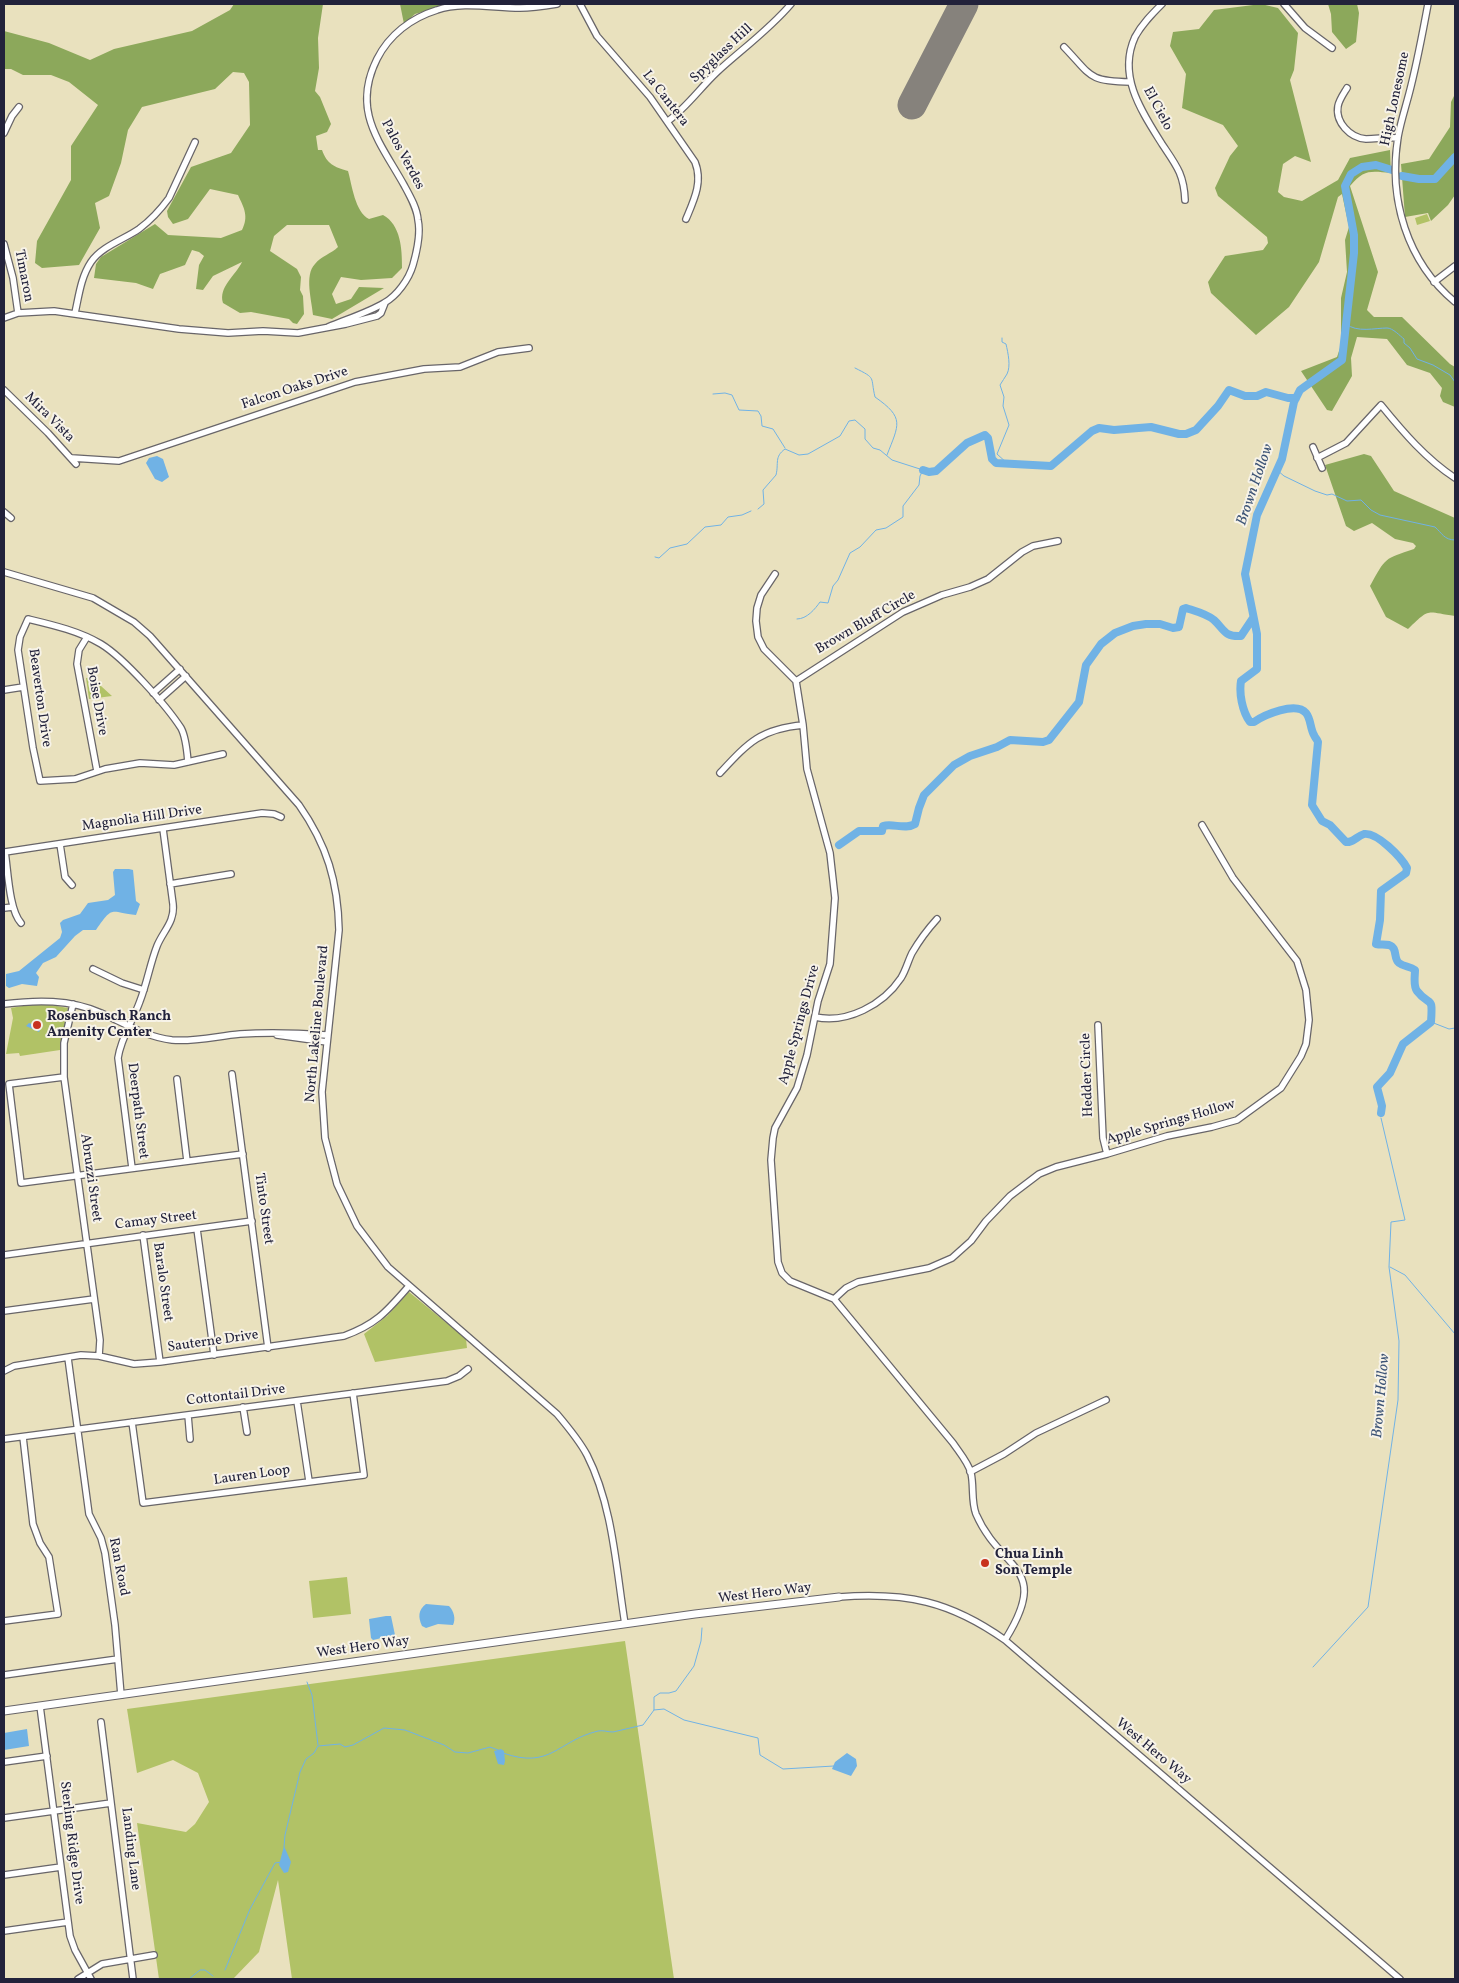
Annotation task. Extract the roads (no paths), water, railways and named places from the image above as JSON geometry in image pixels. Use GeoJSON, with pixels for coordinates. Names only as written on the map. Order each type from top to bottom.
{"type":"FeatureCollection","features":[{"type":"Feature","properties":{"kind":"main road","name":"West Hero Way"},"geometry":{"type":"LineString","coordinates":[[4,1711],[625,1624],[839,1597]]}},
{"type":"Feature","properties":{"kind":"street","name":"Palos Verdes"},"geometry":{"type":"LineString","coordinates":[[4,318],[18,313],[44,311],[75,313],[161,327],[228,333],[270,331],[298,333],[328,327],[385,303],[402,286],[411,272],[416,253],[419,228],[412,200],[378,142],[370,121],[368,108],[369,85],[374,65],[384,47],[400,30],[438,9],[461,6],[522,8],[557,4]]}},
{"type":"Feature","properties":{"kind":"street","name":"La Cantera"},"geometry":{"type":"LineString","coordinates":[[580,4],[597,36],[668,121],[695,162],[699,173],[695,198],[686,219]]}},
{"type":"Feature","properties":{"kind":"street","name":"Spyglass Hill"},"geometry":{"type":"LineString","coordinates":[[668,121],[721,68],[768,29],[791,4]]}},
{"type":"Feature","properties":{"kind":"street","name":"El Cielo"},"geometry":{"type":"LineString","coordinates":[[1162,4],[1146,21],[1136,36],[1130,54],[1130,82],[1141,111],[1181,174],[1185,200]]}},
{"type":"Feature","properties":{"kind":"street"},"geometry":{"type":"LineString","coordinates":[[1284,4],[1305,28],[1332,48]]}},
{"type":"Feature","properties":{"kind":"street","name":"High Lonesome"},"geometry":{"type":"LineString","coordinates":[[1428,4],[1418,58],[1398,138],[1397,183],[1401,218],[1416,256],[1434,282],[1455,302]]}},
{"type":"Feature","properties":{"kind":"street"},"geometry":{"type":"LineString","coordinates":[[1064,47],[1094,78],[1106,82],[1130,82]]}},
{"type":"Feature","properties":{"kind":"street"},"geometry":{"type":"LineString","coordinates":[[1347,88],[1338,106],[1341,122],[1350,134],[1366,139],[1398,138]]}},
{"type":"Feature","properties":{"kind":"street"},"geometry":{"type":"LineString","coordinates":[[4,133],[12,116],[19,107]]}},
{"type":"Feature","properties":{"kind":"street"},"geometry":{"type":"LineString","coordinates":[[75,313],[83,276],[92,260],[140,228],[163,206],[169,198],[195,142]]}},
{"type":"Feature","properties":{"kind":"street","name":"Timaron"},"geometry":{"type":"LineString","coordinates":[[4,244],[13,278],[18,313]]}},
{"type":"Feature","properties":{"kind":"street"},"geometry":{"type":"LineString","coordinates":[[1434,282],[1455,266]]}},
{"type":"Feature","properties":{"kind":"street","name":"Falcon Oaks Drive"},"geometry":{"type":"LineString","coordinates":[[72,458],[119,461],[355,382],[424,369],[460,367],[498,352],[529,348]]}},
{"type":"Feature","properties":{"kind":"street","name":"Mira Vista"},"geometry":{"type":"LineString","coordinates":[[4,390],[76,464]]}},
{"type":"Feature","properties":{"kind":"street"},"geometry":{"type":"LineString","coordinates":[[1317,458],[1346,443],[1382,405],[1403,432],[1429,458],[1455,478]]}},
{"type":"Feature","properties":{"kind":"street"},"geometry":{"type":"LineString","coordinates":[[1313,448],[1322,468]]}},
{"type":"Feature","properties":{"kind":"street"},"geometry":{"type":"LineString","coordinates":[[4,512],[11,518]]}},
{"type":"Feature","properties":{"kind":"street","name":"Brown Bluff Circle"},"geometry":{"type":"LineString","coordinates":[[796,681],[903,612],[942,595],[970,587],[988,579],[1022,552],[1033,546],[1058,540]]}},
{"type":"Feature","properties":{"kind":"street","name":"North Lakeline Boulevard"},"geometry":{"type":"LineString","coordinates":[[4,572],[80,593],[105,603],[134,622],[145,631],[180,669],[309,820],[323,847],[334,877],[339,914],[322,1105],[324,1138],[337,1184],[358,1226],[388,1267],[557,1414],[572,1432],[586,1454],[605,1502],[625,1624]]}},
{"type":"Feature","properties":{"kind":"street"},"geometry":{"type":"LineString","coordinates":[[775,574],[761,595],[757,608],[758,637],[764,649],[796,681]]}},
{"type":"Feature","properties":{"kind":"street","name":"Beaverton Drive"},"geometry":{"type":"LineString","coordinates":[[87,637],[60,627],[28,619],[20,637],[18,650],[40,781],[74,779],[97,771]]}},
{"type":"Feature","properties":{"kind":"street"},"geometry":{"type":"LineString","coordinates":[[87,637],[102,644],[117,656],[159,700],[182,729],[188,762]]}},
{"type":"Feature","properties":{"kind":"street","name":"Boise Drive"},"geometry":{"type":"LineString","coordinates":[[87,637],[79,650],[77,664],[97,771]]}},
{"type":"Feature","properties":{"kind":"street"},"geometry":{"type":"LineString","coordinates":[[153,693],[180,669]]}},
{"type":"Feature","properties":{"kind":"street"},"geometry":{"type":"LineString","coordinates":[[159,700],[186,676]]}},
{"type":"Feature","properties":{"kind":"street","name":"Apple Springs Drive"},"geometry":{"type":"LineString","coordinates":[[796,681],[807,769],[830,852],[834,883],[833,933],[830,964],[818,1001],[802,1074],[775,1128],[771,1160],[778,1262],[782,1273],[790,1281],[834,1299],[953,1443],[970,1472],[976,1513],[990,1538],[1017,1569],[1024,1590],[1024,1600],[1020,1616],[1005,1640]]}},
{"type":"Feature","properties":{"kind":"street"},"geometry":{"type":"LineString","coordinates":[[4,690],[24,687]]}},
{"type":"Feature","properties":{"kind":"street"},"geometry":{"type":"LineString","coordinates":[[720,774],[745,746],[761,735],[785,727],[803,725]]}},
{"type":"Feature","properties":{"kind":"street"},"geometry":{"type":"LineString","coordinates":[[97,771],[140,763],[166,766],[223,754]]}},
{"type":"Feature","properties":{"kind":"street","name":"Magnolia Hill Drive"},"geometry":{"type":"LineString","coordinates":[[13,907],[5,852],[262,813],[282,817]]}},
{"type":"Feature","properties":{"kind":"street","name":"Apple Springs Hollow"},"geometry":{"type":"LineString","coordinates":[[834,1299],[846,1288],[858,1282],[929,1268],[947,1260],[971,1241],[986,1221],[1010,1196],[1033,1178],[1056,1167],[1167,1136],[1212,1127],[1242,1117],[1281,1088],[1301,1056],[1306,1044],[1309,1020],[1306,990],[1297,961],[1233,878],[1202,825]]}},
{"type":"Feature","properties":{"kind":"street","name":"Deerpath Street"},"geometry":{"type":"LineString","coordinates":[[132,1168],[118,1058],[120,1045],[144,990],[158,945],[172,921],[174,908],[163,829]]}},
{"type":"Feature","properties":{"kind":"street"},"geometry":{"type":"LineString","coordinates":[[60,844],[65,877],[72,885]]}},
{"type":"Feature","properties":{"kind":"street"},"geometry":{"type":"LineString","coordinates":[[170,884],[231,874]]}},
{"type":"Feature","properties":{"kind":"street"},"geometry":{"type":"LineString","coordinates":[[4,908],[13,907],[17,919],[22,923]]}},
{"type":"Feature","properties":{"kind":"street"},"geometry":{"type":"LineString","coordinates":[[815,1017],[846,1018],[880,999],[901,977],[920,939],[936,919]]}},
{"type":"Feature","properties":{"kind":"street"},"geometry":{"type":"LineString","coordinates":[[93,968],[122,983],[144,990]]}},
{"type":"Feature","properties":{"kind":"street"},"geometry":{"type":"LineString","coordinates":[[4,1004],[40,1000],[73,1004],[99,1012],[149,1035],[170,1040],[184,1041],[244,1034],[290,1032],[328,1035]]}},
{"type":"Feature","properties":{"kind":"street","name":"Abruzzi Street"},"geometry":{"type":"LineString","coordinates":[[73,1004],[64,1043],[64,1077],[100,1340],[99,1356]]}},
{"type":"Feature","properties":{"kind":"street","name":"Hedder Circle"},"geometry":{"type":"LineString","coordinates":[[1098,1025],[1103,1138],[1107,1154]]}},
{"type":"Feature","properties":{"kind":"street"},"geometry":{"type":"LineString","coordinates":[[270,1034],[327,1042]]}},
{"type":"Feature","properties":{"kind":"street","name":"Tinto Street"},"geometry":{"type":"LineString","coordinates":[[232,1074],[268,1348]]}},
{"type":"Feature","properties":{"kind":"street"},"geometry":{"type":"LineString","coordinates":[[64,1077],[8,1084],[21,1183],[243,1154]]}},
{"type":"Feature","properties":{"kind":"street"},"geometry":{"type":"LineString","coordinates":[[177,1079],[187,1161]]}},
{"type":"Feature","properties":{"kind":"street","name":"Camay Street"},"geometry":{"type":"LineString","coordinates":[[4,1255],[252,1221]]}},
{"type":"Feature","properties":{"kind":"street"},"geometry":{"type":"LineString","coordinates":[[197,1229],[214,1355]]}},
{"type":"Feature","properties":{"kind":"street","name":"Baralo Street"},"geometry":{"type":"LineString","coordinates":[[143,1235],[160,1362]]}},
{"type":"Feature","properties":{"kind":"street","name":"Sauterne Drive"},"geometry":{"type":"LineString","coordinates":[[4,1371],[14,1366],[81,1355],[99,1356],[134,1364],[268,1348],[344,1336],[358,1331],[382,1317],[409,1286]]}},
{"type":"Feature","properties":{"kind":"street"},"geometry":{"type":"LineString","coordinates":[[4,1311],[94,1299]]}},
{"type":"Feature","properties":{"kind":"street","name":"Ran Road"},"geometry":{"type":"LineString","coordinates":[[68,1358],[89,1514],[106,1553],[121,1694]]}},
{"type":"Feature","properties":{"kind":"street","name":"Cottontail Drive"},"geometry":{"type":"LineString","coordinates":[[4,1440],[447,1381],[459,1376],[468,1368]]}},
{"type":"Feature","properties":{"kind":"street","name":"Lauren Loop"},"geometry":{"type":"LineString","coordinates":[[132,1422],[143,1503],[364,1475],[353,1393]]}},
{"type":"Feature","properties":{"kind":"street"},"geometry":{"type":"LineString","coordinates":[[970,1472],[1004,1454],[1028,1437],[1106,1400]]}},
{"type":"Feature","properties":{"kind":"street"},"geometry":{"type":"LineString","coordinates":[[297,1401],[309,1481]]}},
{"type":"Feature","properties":{"kind":"street"},"geometry":{"type":"LineString","coordinates":[[243,1408],[246,1432]]}},
{"type":"Feature","properties":{"kind":"street"},"geometry":{"type":"LineString","coordinates":[[188,1415],[190,1440]]}},
{"type":"Feature","properties":{"kind":"street"},"geometry":{"type":"LineString","coordinates":[[4,1621],[58,1614],[48,1557],[33,1524],[23,1437]]}},
{"type":"Feature","properties":{"kind":"street","name":"West Hero Way"},"geometry":{"type":"LineString","coordinates":[[839,1597],[893,1596],[929,1602],[976,1620],[1005,1640],[1400,1979]]}},
{"type":"Feature","properties":{"kind":"street"},"geometry":{"type":"LineString","coordinates":[[4,1675],[118,1658]]}},
{"type":"Feature","properties":{"kind":"street","name":"Sterling Ridge Drive"},"geometry":{"type":"LineString","coordinates":[[40,1706],[68,1922],[74,1950],[91,1979]]}},
{"type":"Feature","properties":{"kind":"street","name":"Landing Lane"},"geometry":{"type":"LineString","coordinates":[[101,1722],[133,1979]]}},
{"type":"Feature","properties":{"kind":"street"},"geometry":{"type":"LineString","coordinates":[[4,1762],[47,1756]]}},
{"type":"Feature","properties":{"kind":"street"},"geometry":{"type":"LineString","coordinates":[[4,1818],[111,1803]]}},
{"type":"Feature","properties":{"kind":"street"},"geometry":{"type":"LineString","coordinates":[[4,1875],[61,1867]]}},
{"type":"Feature","properties":{"kind":"street"},"geometry":{"type":"LineString","coordinates":[[4,1931],[68,1922]]}},
{"type":"Feature","properties":{"kind":"street"},"geometry":{"type":"LineString","coordinates":[[78,1979],[102,1964],[154,1955]]}},
{"type":"Feature","properties":{"kind":"water"},"geometry":{"type":"Polygon","coordinates":[[[157,456],[163,459],[169,477],[162,482],[155,479],[146,463],[149,458],[157,456]]]}},
{"type":"Feature","properties":{"kind":"water"},"geometry":{"type":"Polygon","coordinates":[[[115,869],[133,870],[136,901],[140,904],[136,915],[113,912],[106,916],[96,930],[83,930],[56,957],[43,963],[36,973],[39,977],[37,986],[22,984],[9,988],[6,986],[6,974],[19,971],[60,938],[62,932],[60,923],[63,920],[80,914],[88,903],[108,900],[115,895],[113,872],[115,869]]]}},
{"type":"Feature","properties":{"kind":"water"},"geometry":{"type":"Polygon","coordinates":[[[40,1022],[42,1026],[39,1032],[26,1026],[29,1023],[34,1025],[40,1022]]]}},
{"type":"Feature","properties":{"kind":"water"},"geometry":{"type":"Polygon","coordinates":[[[426,1604],[449,1606],[454,1615],[453,1625],[438,1624],[426,1628],[422,1626],[420,1614],[421,1609],[426,1604]]]}},
{"type":"Feature","properties":{"kind":"water"},"geometry":{"type":"Polygon","coordinates":[[[391,1616],[395,1635],[373,1640],[371,1638],[369,1619],[391,1616]]]}},
{"type":"Feature","properties":{"kind":"water"},"geometry":{"type":"Polygon","coordinates":[[[27,1729],[29,1746],[4,1750],[4,1733],[27,1729]]]}},
{"type":"Feature","properties":{"kind":"water"},"geometry":{"type":"Polygon","coordinates":[[[501,1749],[504,1751],[504,1765],[498,1764],[494,1751],[501,1749]]]}},
{"type":"Feature","properties":{"kind":"water"},"geometry":{"type":"Polygon","coordinates":[[[847,1753],[856,1759],[857,1766],[851,1776],[832,1769],[835,1762],[847,1753]]]}},
{"type":"Feature","properties":{"kind":"water"},"geometry":{"type":"Polygon","coordinates":[[[284,1846],[291,1862],[288,1872],[284,1873],[279,1865],[284,1846]]]}},
{"type":"Feature","properties":{"kind":"waterway","name":"Brown Hollow"},"geometry":{"type":"LineString","coordinates":[[1402,176],[1435,179],[1455,157]]}},
{"type":"Feature","properties":{"kind":"waterway","name":"Brown Hollow"},"geometry":{"type":"LineString","coordinates":[[1381,1113],[1382,1106],[1377,1087],[1390,1073],[1403,1044],[1431,1022],[1431,1004],[1416,989],[1415,970],[1397,961],[1392,946],[1376,944],[1380,920],[1381,891],[1406,873],[1407,868],[1394,852],[1375,837],[1364,834],[1346,842],[1330,825],[1322,821],[1312,805],[1318,742],[1308,715],[1295,708],[1280,710],[1250,722],[1243,707],[1240,686],[1241,681],[1257,669],[1257,634],[1245,574],[1257,515],[1282,459],[1294,402],[1300,390],[1342,360],[1354,253],[1354,235],[1345,186],[1351,174],[1362,167],[1376,165],[1392,170]]}},
{"type":"Feature","properties":{"kind":"waterway"},"geometry":{"type":"LineString","coordinates":[[1346,324],[1350,327],[1361,329],[1392,329],[1404,339],[1404,343],[1410,348],[1417,359],[1433,365],[1450,375],[1455,382]]}},
{"type":"Feature","properties":{"kind":"waterway"},"geometry":{"type":"LineString","coordinates":[[1002,338],[1002,342],[1006,344],[1009,367],[1000,385],[1004,397],[1003,406],[1009,425],[997,454],[1008,464]]}},
{"type":"Feature","properties":{"kind":"waterway"},"geometry":{"type":"LineString","coordinates":[[855,368],[870,376],[875,397],[885,404],[895,416],[897,422],[896,429],[887,455]]}},
{"type":"Feature","properties":{"kind":"waterway"},"geometry":{"type":"LineString","coordinates":[[923,470],[929,472],[936,471],[967,443],[985,435],[988,438],[992,459],[996,463],[1051,466],[1092,431],[1099,428],[1114,430],[1151,427],[1179,434],[1186,434],[1196,430],[1218,406],[1229,390],[1245,396],[1257,396],[1266,392],[1288,398],[1296,398]]}},
{"type":"Feature","properties":{"kind":"waterway"},"geometry":{"type":"LineString","coordinates":[[713,394],[725,393],[732,395],[739,410],[758,411],[761,416],[762,426],[773,429],[785,448]]}},
{"type":"Feature","properties":{"kind":"waterway"},"geometry":{"type":"LineString","coordinates":[[758,509],[764,504],[763,490],[776,475],[779,455],[785,449],[799,455],[808,454],[840,436],[849,421],[855,420],[865,429],[865,439],[873,448],[880,450],[892,460],[923,470],[919,485],[903,506],[903,517],[886,528],[876,530],[860,547],[850,553],[838,580],[833,586],[828,603],[820,602],[807,615],[797,619]]}},
{"type":"Feature","properties":{"kind":"waterway"},"geometry":{"type":"LineString","coordinates":[[1277,470],[1284,476],[1315,491],[1327,495],[1332,494],[1347,501],[1361,500],[1371,510],[1380,515],[1435,527],[1446,537],[1455,540]]}},
{"type":"Feature","properties":{"kind":"waterway"},"geometry":{"type":"LineString","coordinates":[[655,557],[659,558],[670,548],[687,544],[705,527],[721,525],[728,517],[742,515],[751,511]]}},
{"type":"Feature","properties":{"kind":"waterway"},"geometry":{"type":"LineString","coordinates":[[839,845],[859,831],[882,831],[883,826],[911,826],[915,824],[924,795],[954,765],[970,756],[997,747],[1010,740],[1043,742],[1049,740],[1079,702],[1086,665],[1101,644],[1115,633],[1133,626],[1146,624],[1160,624],[1173,628],[1179,627],[1183,609],[1186,608],[1208,616],[1225,632],[1235,636],[1241,636],[1253,618]]}},
{"type":"Feature","properties":{"kind":"waterway"},"geometry":{"type":"LineString","coordinates":[[1431,1022],[1449,1029],[1455,1028]]}},
{"type":"Feature","properties":{"kind":"waterway","name":"Brown Hollow"},"geometry":{"type":"LineString","coordinates":[[1313,1667],[1368,1607],[1398,1400],[1399,1341],[1389,1267],[1391,1222],[1405,1220],[1381,1118]]}},
{"type":"Feature","properties":{"kind":"waterway"},"geometry":{"type":"LineString","coordinates":[[1390,1267],[1405,1275],[1455,1334]]}},
{"type":"Feature","properties":{"kind":"waterway"},"geometry":{"type":"LineString","coordinates":[[503,1753],[532,1758],[543,1756],[598,1731],[613,1732],[643,1725],[654,1710],[654,1697],[660,1693],[676,1691],[694,1666],[701,1641],[702,1628]]}},
{"type":"Feature","properties":{"kind":"waterway"},"geometry":{"type":"LineString","coordinates":[[307,1682],[312,1695],[318,1745]]}},
{"type":"Feature","properties":{"kind":"waterway"},"geometry":{"type":"LineString","coordinates":[[654,1710],[664,1709],[684,1720],[758,1738],[760,1755],[783,1769],[834,1766]]}},
{"type":"Feature","properties":{"kind":"waterway"},"geometry":{"type":"LineString","coordinates":[[284,1847],[285,1835],[300,1772],[306,1759],[314,1753],[318,1746],[340,1744],[345,1747],[353,1745],[384,1728],[405,1730],[444,1745],[455,1752],[468,1753],[490,1747],[498,1750]]}},
{"type":"Feature","properties":{"kind":"waterway"},"geometry":{"type":"LineString","coordinates":[[225,1970],[250,1909],[275,1863],[282,1862]]}},
{"type":"Feature","properties":{"kind":"waterway"},"geometry":{"type":"LineString","coordinates":[[189,1979],[200,1970],[205,1970],[213,1976]]}},
{"type":"Feature","properties":{"kind":"place","name":"Rosenbusch Ranch Amenity Center"},"geometry":{"type":"Point","coordinates":[37,1025]}},
{"type":"Feature","properties":{"kind":"place","name":"Chua Linh Son Temple"},"geometry":{"type":"Point","coordinates":[985,1563]}}]}
